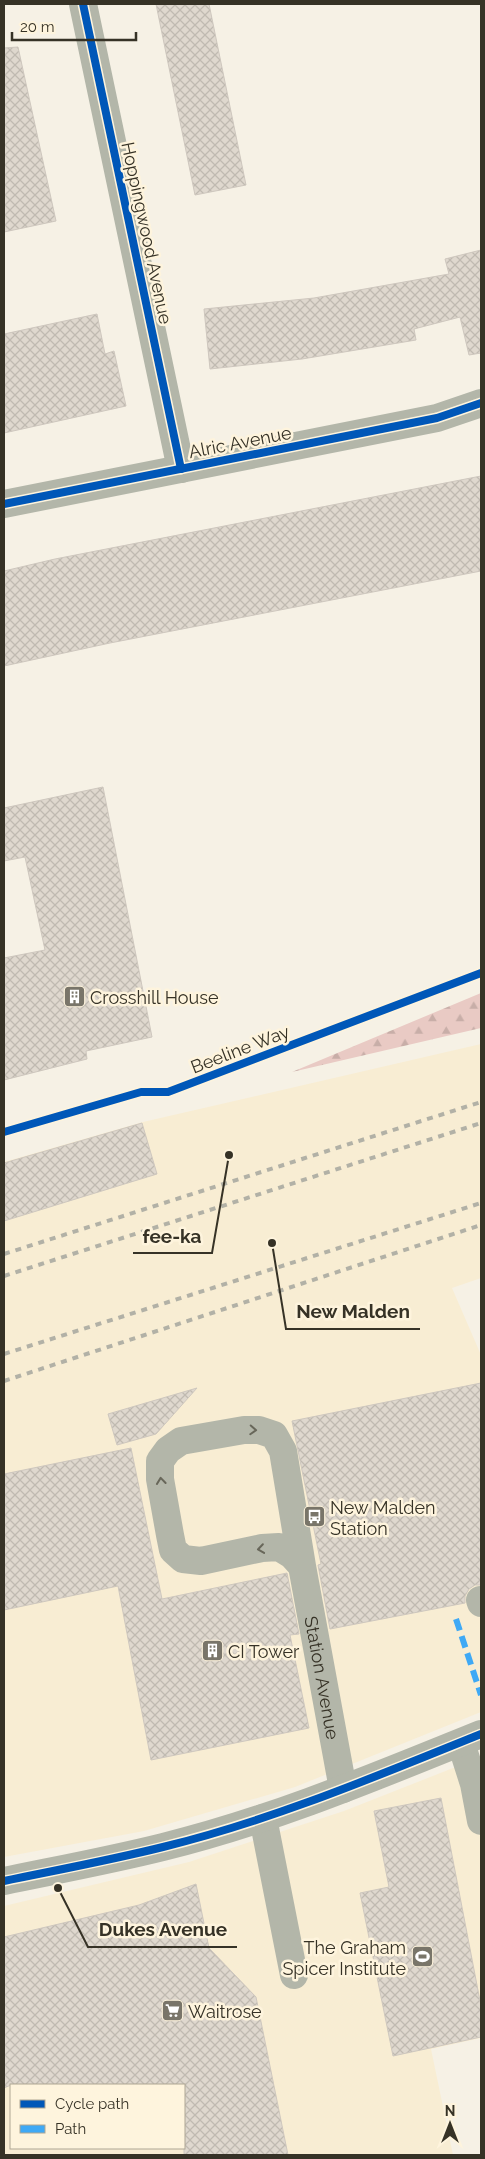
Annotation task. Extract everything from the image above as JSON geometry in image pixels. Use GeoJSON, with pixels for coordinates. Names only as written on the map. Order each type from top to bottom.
{"type":"FeatureCollection","features":[{"type":"Feature","properties":{"kind":"street","name":"Hoppingwood Avenue"},"geometry":{"type":"LineString","coordinates":[[83,4],[181,468]]}},
{"type":"Feature","properties":{"kind":"street","name":"Alric Avenue"},"geometry":{"type":"LineString","coordinates":[[4,504],[437,418],[481,403]]}},
{"type":"Feature","properties":{"kind":"street","name":"Station Avenue"},"geometry":{"type":"LineString","coordinates":[[302,1566],[292,1554],[278,1547],[262,1548],[201,1561],[183,1559],[173,1550],[160,1480],[160,1461],[168,1450],[181,1441],[244,1430],[259,1430],[274,1435],[283,1451],[343,1789]]}},
{"type":"Feature","properties":{"kind":"street"},"geometry":{"type":"LineString","coordinates":[[4,1881],[164,1847],[264,1818],[471,1738],[474,1784],[481,1821]]}},
{"type":"Feature","properties":{"kind":"street"},"geometry":{"type":"LineString","coordinates":[[264,1818],[294,1975]]}},
{"type":"Feature","properties":{"kind":"shaded area"},"geometry":{"type":"Polygon","coordinates":[[[481,1044],[481,1278],[452,1288],[481,1355],[481,1712],[295,1787],[144,1831],[4,1857],[4,1162],[143,1122],[481,1044]]]}},
{"type":"Feature","properties":{"kind":"shaded area"},"geometry":{"type":"Polygon","coordinates":[[[481,1757],[481,2038],[431,2049],[453,2155],[4,2155],[4,1906],[189,1862],[344,1811],[481,1757]]]}},
{"type":"Feature","properties":{"kind":"green space"},"geometry":{"type":"Polygon","coordinates":[[[481,993],[481,1028],[292,1072],[481,993]]]}},
{"type":"Feature","properties":{"kind":"building"},"geometry":{"type":"Polygon","coordinates":[[[156,4],[209,4],[246,185],[195,195],[156,4]]]}},
{"type":"Feature","properties":{"kind":"building"},"geometry":{"type":"Polygon","coordinates":[[[18,47],[56,221],[4,232],[4,48],[18,47]]]}},
{"type":"Feature","properties":{"kind":"building"},"geometry":{"type":"Polygon","coordinates":[[[481,250],[481,353],[469,355],[460,317],[414,329],[416,340],[302,359],[210,369],[204,309],[314,298],[449,274],[445,259],[481,250]]]}},
{"type":"Feature","properties":{"kind":"building"},"geometry":{"type":"Polygon","coordinates":[[[97,314],[105,354],[114,351],[126,406],[4,433],[4,334],[97,314]]]}},
{"type":"Feature","properties":{"kind":"building"},"geometry":{"type":"Polygon","coordinates":[[[481,476],[481,571],[110,643],[4,666],[4,571],[55,559],[481,476]]]}},
{"type":"Feature","properties":{"kind":"building"},"geometry":{"type":"Polygon","coordinates":[[[103,787],[152,1037],[86,1051],[87,1059],[4,1080],[4,958],[45,950],[25,857],[4,861],[4,808],[103,787]]]}},
{"type":"Feature","properties":{"kind":"building"},"geometry":{"type":"Polygon","coordinates":[[[142,1123],[157,1174],[4,1221],[4,1163],[142,1123]]]}},
{"type":"Feature","properties":{"kind":"building"},"geometry":{"type":"Polygon","coordinates":[[[481,1383],[481,1585],[475,1585],[469,1589],[465,1596],[465,1603],[330,1629],[318,1565],[321,1564],[292,1421],[481,1383]]]}},
{"type":"Feature","properties":{"kind":"building"},"geometry":{"type":"Polygon","coordinates":[[[197,1388],[156,1434],[117,1445],[108,1414],[197,1388]]]}},
{"type":"Feature","properties":{"kind":"building"},"geometry":{"type":"Polygon","coordinates":[[[131,1448],[162,1599],[287,1573],[299,1634],[290,1635],[309,1728],[151,1760],[118,1586],[4,1610],[4,1474],[131,1448]]]}},
{"type":"Feature","properties":{"kind":"building","name":"The Graham Spicer Institute"},"geometry":{"type":"Polygon","coordinates":[[[441,1798],[481,2006],[481,2037],[393,2056],[360,1893],[389,1887],[374,1811],[441,1798]]]}},
{"type":"Feature","properties":{"kind":"building","name":"Waitrose"},"geometry":{"type":"Polygon","coordinates":[[[196,1884],[209,1948],[256,1997],[288,2155],[184,2155],[185,2084],[10,2084],[4,2088],[4,1937],[139,1905],[196,1884]]]}},
{"type":"Feature","properties":{"kind":"railway"},"geometry":{"type":"LineString","coordinates":[[4,1254],[481,1102]]}},
{"type":"Feature","properties":{"kind":"railway"},"geometry":{"type":"LineString","coordinates":[[4,1276],[481,1123]]}},
{"type":"Feature","properties":{"kind":"railway"},"geometry":{"type":"LineString","coordinates":[[4,1354],[481,1203]]}},
{"type":"Feature","properties":{"kind":"railway"},"geometry":{"type":"LineString","coordinates":[[4,1381],[481,1225]]}},
{"type":"Feature","properties":{"kind":"marked path"},"geometry":{"type":"LineString","coordinates":[[456,1619],[481,1695]]}},
{"type":"Feature","properties":{"kind":"cycle path"},"geometry":{"type":"LineString","coordinates":[[83,4],[181,469]]}},
{"type":"Feature","properties":{"kind":"cycle path"},"geometry":{"type":"LineString","coordinates":[[4,504],[437,418],[481,403]]}},
{"type":"Feature","properties":{"kind":"cycle path","name":"Beeline Way"},"geometry":{"type":"LineString","coordinates":[[4,1132],[141,1092],[168,1092],[481,973]]}},
{"type":"Feature","properties":{"kind":"cycle path"},"geometry":{"type":"LineString","coordinates":[[4,1881],[143,1852],[244,1824],[324,1796],[481,1734]]}},
{"type":"Feature","properties":{"kind":"place","name":"Crosshill House"},"geometry":{"type":"Point","coordinates":[74,997]}},
{"type":"Feature","properties":{"kind":"place","name":"fee-ka"},"geometry":{"type":"Point","coordinates":[229,1155]}},
{"type":"Feature","properties":{"kind":"place","name":"New Malden"},"geometry":{"type":"Point","coordinates":[272,1243]}},
{"type":"Feature","properties":{"kind":"place","name":"New Malden Station"},"geometry":{"type":"Point","coordinates":[314,1517]}},
{"type":"Feature","properties":{"kind":"place","name":"CI Tower"},"geometry":{"type":"Point","coordinates":[212,1651]}},
{"type":"Feature","properties":{"kind":"place","name":"Dukes Avenue"},"geometry":{"type":"Point","coordinates":[58,1888]}},
{"type":"Feature","properties":{"kind":"place","name":"The Graham Spicer Institute"},"geometry":{"type":"Point","coordinates":[422,1957]}},
{"type":"Feature","properties":{"kind":"place","name":"Waitrose"},"geometry":{"type":"Point","coordinates":[172,2011]}}]}
